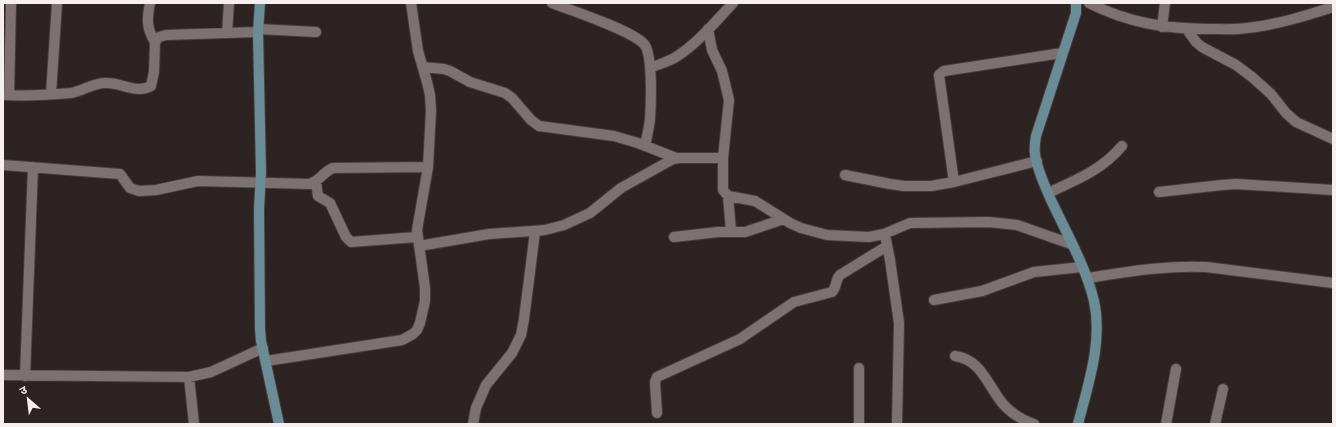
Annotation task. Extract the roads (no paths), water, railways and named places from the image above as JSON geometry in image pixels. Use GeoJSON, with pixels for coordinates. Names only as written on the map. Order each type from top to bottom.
{"type":"FeatureCollection","features":[{"type":"Feature","properties":{"kind":"street"},"geometry":{"type":"LineString","coordinates":[[11,3],[6,95],[51,94],[79,91],[97,84],[105,83],[138,90],[145,90],[151,86],[155,42],[159,37],[166,35],[227,33],[258,30],[316,32]]}},
{"type":"Feature","properties":{"kind":"street"},"geometry":{"type":"LineString","coordinates":[[51,94],[57,3]]}},
{"type":"Feature","properties":{"kind":"street"},"geometry":{"type":"LineString","coordinates":[[150,3],[148,27],[155,42]]}},
{"type":"Feature","properties":{"kind":"street"},"geometry":{"type":"LineString","coordinates":[[227,33],[228,3]]}},
{"type":"Feature","properties":{"kind":"street"},"geometry":{"type":"LineString","coordinates":[[260,3],[258,30],[261,183],[259,209],[260,329],[279,424]]}},
{"type":"Feature","properties":{"kind":"street"},"geometry":{"type":"LineString","coordinates":[[266,361],[402,340],[413,334],[420,323],[425,301],[425,288],[417,225],[428,167],[431,103],[427,82],[418,51],[411,3]]}},
{"type":"Feature","properties":{"kind":"street"},"geometry":{"type":"LineString","coordinates":[[552,3],[621,30],[643,43],[648,50],[650,68],[650,118],[645,146]]}},
{"type":"Feature","properties":{"kind":"street"},"geometry":{"type":"LineString","coordinates":[[650,68],[676,56],[700,38],[733,3]]}},
{"type":"Feature","properties":{"kind":"street"},"geometry":{"type":"LineString","coordinates":[[1076,3],[1076,12],[1036,136],[1035,154],[1039,170],[1048,193],[1088,278],[1094,302],[1097,325],[1094,360],[1078,424]]}},
{"type":"Feature","properties":{"kind":"street"},"geometry":{"type":"LineString","coordinates":[[1089,3],[1115,15],[1149,25],[1186,28],[1246,29],[1284,21],[1333,7]]}},
{"type":"Feature","properties":{"kind":"street"},"geometry":{"type":"LineString","coordinates":[[1162,27],[1165,3]]}},
{"type":"Feature","properties":{"kind":"street"},"geometry":{"type":"LineString","coordinates":[[1186,28],[1196,42],[1202,47],[1236,65],[1252,77],[1271,94],[1286,113],[1296,122],[1333,138]]}},
{"type":"Feature","properties":{"kind":"street"},"geometry":{"type":"LineString","coordinates":[[708,29],[712,50],[722,70],[729,100],[723,158],[723,190],[728,196],[731,231]]}},
{"type":"Feature","properties":{"kind":"street"},"geometry":{"type":"LineString","coordinates":[[954,182],[939,75],[944,71],[1062,53]]}},
{"type":"Feature","properties":{"kind":"street"},"geometry":{"type":"LineString","coordinates":[[422,67],[450,70],[470,82],[505,93],[512,98],[531,120],[539,126],[614,136],[676,158],[723,158]]}},
{"type":"Feature","properties":{"kind":"street"},"geometry":{"type":"LineString","coordinates":[[1048,193],[1096,169],[1122,146]]}},
{"type":"Feature","properties":{"kind":"street"},"geometry":{"type":"LineString","coordinates":[[316,182],[318,196],[330,203],[346,238],[351,242],[418,242],[489,234],[535,232],[554,228],[582,217],[621,188],[676,158]]}},
{"type":"Feature","properties":{"kind":"street"},"geometry":{"type":"LineString","coordinates":[[845,175],[904,186],[930,186],[954,182],[1037,161]]}},
{"type":"Feature","properties":{"kind":"street"},"geometry":{"type":"LineString","coordinates":[[3,165],[120,174],[130,188],[139,191],[156,190],[198,181],[309,184],[316,182],[326,171],[333,168],[428,167]]}},
{"type":"Feature","properties":{"kind":"street"},"geometry":{"type":"LineString","coordinates":[[25,376],[33,167]]}},
{"type":"Feature","properties":{"kind":"street"},"geometry":{"type":"LineString","coordinates":[[1158,192],[1236,184],[1333,190]]}},
{"type":"Feature","properties":{"kind":"street"},"geometry":{"type":"LineString","coordinates":[[728,196],[755,201],[801,228],[827,235],[869,237],[884,234],[910,223],[989,222],[1016,225],[1071,244]]}},
{"type":"Feature","properties":{"kind":"street"},"geometry":{"type":"LineString","coordinates":[[674,238],[731,231],[745,232],[784,219]]}},
{"type":"Feature","properties":{"kind":"street"},"geometry":{"type":"LineString","coordinates":[[473,424],[478,402],[486,385],[512,353],[520,335],[524,319],[535,232]]}},
{"type":"Feature","properties":{"kind":"street"},"geometry":{"type":"LineString","coordinates":[[884,234],[894,282],[899,323],[897,424]]}},
{"type":"Feature","properties":{"kind":"street"},"geometry":{"type":"LineString","coordinates":[[657,413],[655,382],[657,377],[740,338],[794,302],[832,292],[835,288],[836,280],[840,275],[887,246]]}},
{"type":"Feature","properties":{"kind":"street"},"geometry":{"type":"LineString","coordinates":[[1088,278],[1155,268],[1186,266],[1206,267],[1333,283]]}},
{"type":"Feature","properties":{"kind":"street"},"geometry":{"type":"LineString","coordinates":[[934,300],[982,291],[1034,272],[1082,267]]}},
{"type":"Feature","properties":{"kind":"street"},"geometry":{"type":"LineString","coordinates":[[3,375],[189,377],[211,372],[263,348]]}},
{"type":"Feature","properties":{"kind":"street"},"geometry":{"type":"LineString","coordinates":[[955,356],[965,357],[976,365],[1003,404],[1018,417],[1034,424]]}},
{"type":"Feature","properties":{"kind":"street"},"geometry":{"type":"LineString","coordinates":[[859,368],[859,424]]}},
{"type":"Feature","properties":{"kind":"street"},"geometry":{"type":"LineString","coordinates":[[1166,424],[1176,369]]}},
{"type":"Feature","properties":{"kind":"street"},"geometry":{"type":"LineString","coordinates":[[189,377],[194,424]]}},
{"type":"Feature","properties":{"kind":"street"},"geometry":{"type":"LineString","coordinates":[[1215,424],[1223,389]]}}]}
